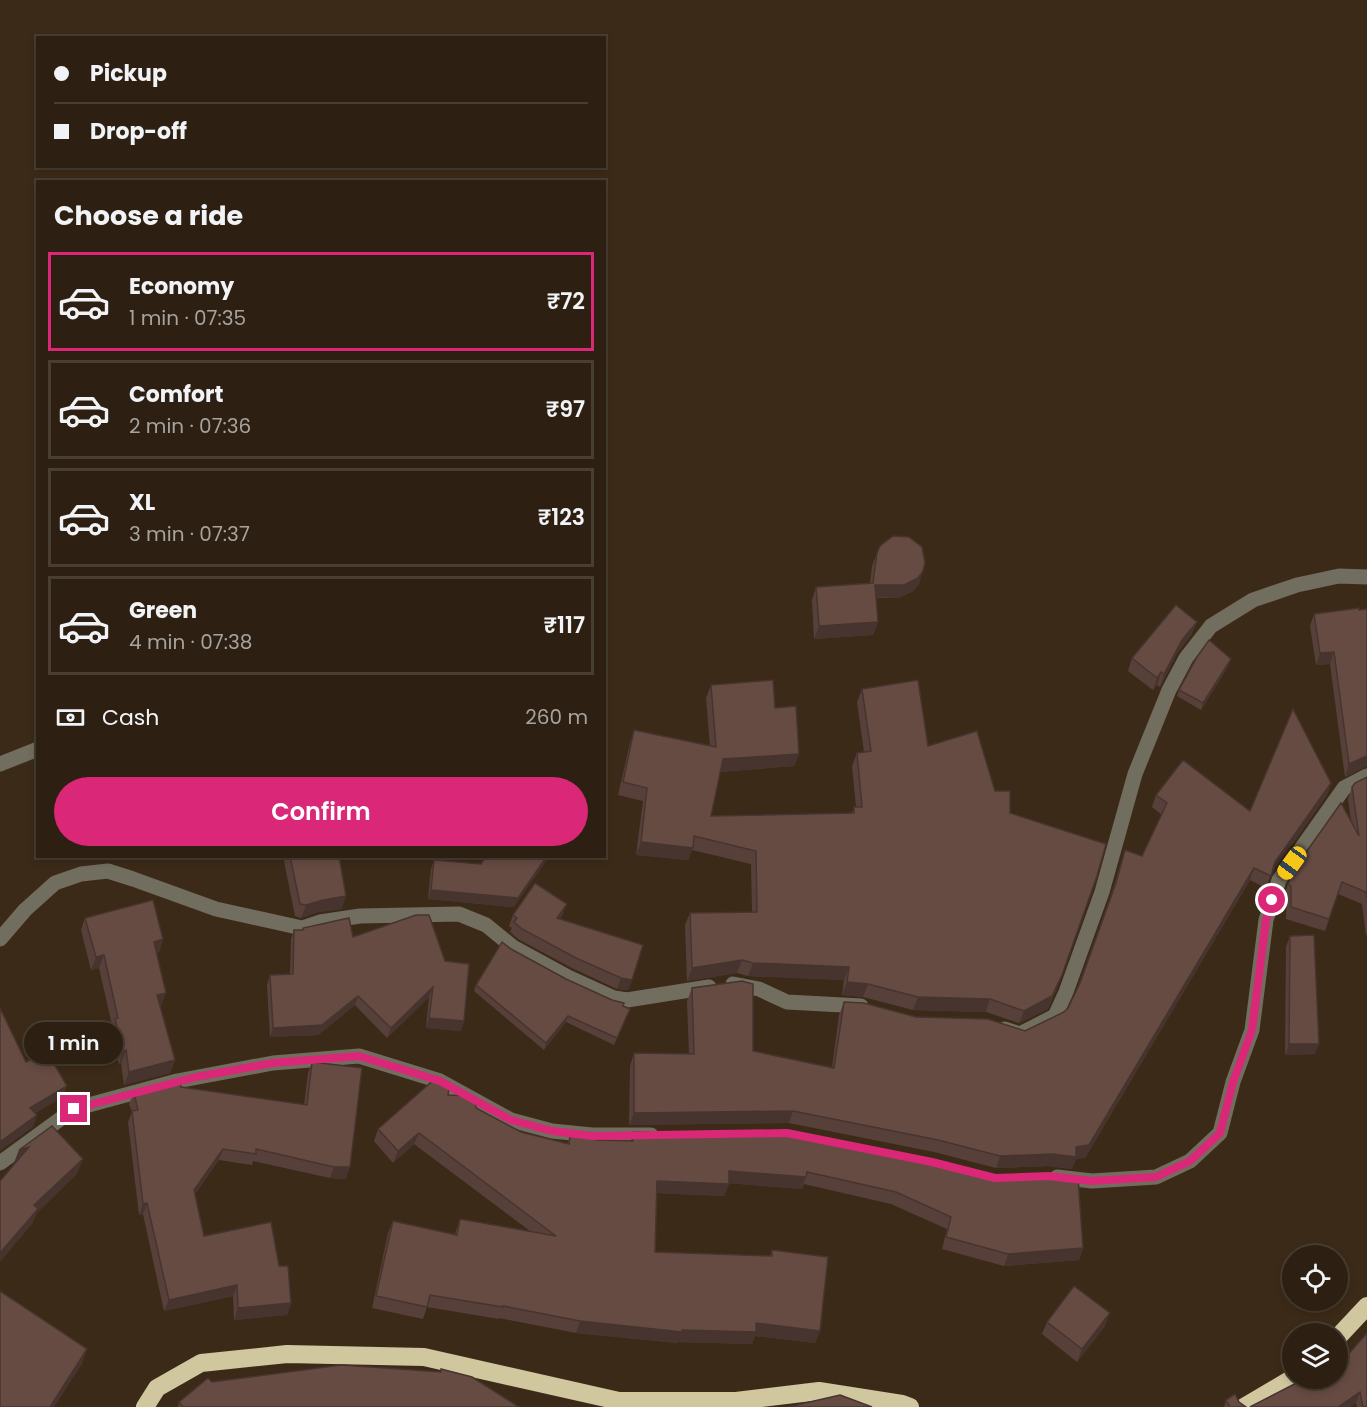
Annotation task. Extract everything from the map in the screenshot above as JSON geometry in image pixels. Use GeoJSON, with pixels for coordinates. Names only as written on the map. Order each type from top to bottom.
{"type":"FeatureCollection","features":[{"type":"Feature","properties":{"kind":"highway"},"geometry":{"type":"LineString","coordinates":[[1348,1326],[1367,1306]]}},
{"type":"Feature","properties":{"kind":"highway"},"geometry":{"type":"LineString","coordinates":[[145,1407],[157,1388],[201,1364],[287,1354],[424,1357],[619,1401],[736,1401],[819,1391],[910,1407]]}},
{"type":"Feature","properties":{"kind":"highway"},"geometry":{"type":"LineString","coordinates":[[1244,1407],[1282,1385]]}},
{"type":"Feature","properties":{"kind":"street"},"geometry":{"type":"LineString","coordinates":[[993,1025],[1020,1034],[1055,1016],[1102,892],[1135,774],[1156,721],[1186,658],[1211,626],[1253,600],[1297,585],[1339,576],[1367,577]]}},
{"type":"Feature","properties":{"kind":"street"},"geometry":{"type":"LineString","coordinates":[[0,764],[36,750]]}},
{"type":"Feature","properties":{"kind":"street"},"geometry":{"type":"LineString","coordinates":[[1038,1176],[1092,1181],[1156,1177],[1190,1161],[1220,1133],[1233,1082],[1252,1030],[1266,920],[1279,880],[1344,788],[1367,776]]}},
{"type":"Feature","properties":{"kind":"street"},"geometry":{"type":"LineString","coordinates":[[0,939],[26,910],[56,883],[81,874],[108,872],[216,909],[302,928],[320,922],[360,916],[459,914],[486,925],[513,947],[614,998],[627,1000],[738,983],[759,989],[787,1002],[871,1008]]}},
{"type":"Feature","properties":{"kind":"street"},"geometry":{"type":"LineString","coordinates":[[0,1163],[74,1109],[177,1081],[273,1063],[359,1056],[440,1081],[511,1120],[552,1131],[592,1136],[669,1134]]}},
{"type":"Feature","properties":{"kind":"building"},"geometry":{"type":"Polygon","coordinates":[[[893,536],[909,537],[922,547],[925,563],[918,578],[904,585],[875,585],[878,622],[819,626],[816,587],[873,583],[877,553],[880,546],[893,536]]]}},
{"type":"Feature","properties":{"kind":"building"},"geometry":{"type":"Polygon","coordinates":[[[1176,605],[1197,622],[1182,640],[1164,674],[1161,672],[1157,678],[1132,658],[1176,605]]]}},
{"type":"Feature","properties":{"kind":"building"},"geometry":{"type":"Polygon","coordinates":[[[1359,608],[1359,610],[1367,609],[1367,756],[1349,764],[1334,652],[1320,653],[1314,614],[1359,608]]]}},
{"type":"Feature","properties":{"kind":"building"},"geometry":{"type":"Polygon","coordinates":[[[1209,640],[1231,659],[1203,703],[1179,690],[1209,640]]]}},
{"type":"Feature","properties":{"kind":"building"},"geometry":{"type":"Polygon","coordinates":[[[773,680],[775,708],[796,706],[799,754],[723,759],[711,816],[854,813],[854,807],[862,807],[857,753],[871,751],[862,689],[918,680],[928,746],[977,731],[995,791],[1010,791],[1010,813],[1106,844],[1062,975],[1052,996],[1024,1011],[990,999],[918,997],[868,984],[847,982],[849,967],[753,963],[742,960],[692,968],[690,913],[757,912],[756,851],[694,836],[693,848],[641,842],[647,788],[623,782],[634,730],[716,747],[711,685],[773,680]]]}},
{"type":"Feature","properties":{"kind":"building"},"geometry":{"type":"Polygon","coordinates":[[[1293,709],[1331,783],[1275,862],[1271,876],[1254,868],[1089,1145],[1076,1147],[1076,1157],[1052,1154],[1000,1156],[938,1140],[793,1111],[634,1113],[634,1053],[694,1054],[692,988],[742,981],[753,984],[753,1051],[834,1068],[844,1002],[864,1003],[916,1017],[988,1019],[1025,1031],[1064,1012],[1080,983],[1116,883],[1125,850],[1142,856],[1167,803],[1156,795],[1183,760],[1250,811],[1293,709]]]}},
{"type":"Feature","properties":{"kind":"building"},"geometry":{"type":"Polygon","coordinates":[[[1367,777],[1367,898],[1366,892],[1342,882],[1329,919],[1291,907],[1291,886],[1288,884],[1292,872],[1341,803],[1359,836],[1352,787],[1367,777]]]}},
{"type":"Feature","properties":{"kind":"building"},"geometry":{"type":"Polygon","coordinates":[[[290,858],[339,858],[346,896],[306,905],[300,904],[290,858]]]}},
{"type":"Feature","properties":{"kind":"building"},"geometry":{"type":"Polygon","coordinates":[[[485,858],[546,858],[518,898],[431,890],[434,860],[481,864],[485,858]]]}},
{"type":"Feature","properties":{"kind":"building"},"geometry":{"type":"Polygon","coordinates":[[[535,883],[567,904],[557,918],[643,945],[632,980],[621,978],[576,958],[522,929],[514,922],[517,918],[513,915],[535,883]]]}},
{"type":"Feature","properties":{"kind":"building"},"geometry":{"type":"Polygon","coordinates":[[[153,900],[163,939],[154,942],[166,993],[157,995],[175,1060],[129,1072],[126,1050],[123,1052],[115,1019],[118,1018],[104,955],[96,957],[85,918],[153,900]]]}},
{"type":"Feature","properties":{"kind":"building"},"geometry":{"type":"Polygon","coordinates":[[[416,915],[429,915],[445,961],[469,964],[464,1021],[429,1018],[433,987],[391,1028],[358,996],[322,1025],[273,1028],[270,975],[293,974],[294,930],[303,930],[303,928],[349,918],[353,937],[416,915]]]}},
{"type":"Feature","properties":{"kind":"building"},"geometry":{"type":"Polygon","coordinates":[[[1314,935],[1319,1044],[1289,1044],[1290,936],[1314,935]]]}},
{"type":"Feature","properties":{"kind":"building"},"geometry":{"type":"Polygon","coordinates":[[[502,942],[566,979],[612,1000],[624,1003],[623,1006],[630,1009],[617,1038],[568,1016],[546,1043],[476,985],[502,942]]]}},
{"type":"Feature","properties":{"kind":"building"},"geometry":{"type":"Polygon","coordinates":[[[0,1008],[26,1062],[46,1050],[67,1086],[30,1108],[37,1115],[0,1142],[0,1008]]]}},
{"type":"Feature","properties":{"kind":"building"},"geometry":{"type":"Polygon","coordinates":[[[312,1062],[362,1068],[350,1167],[334,1167],[256,1149],[256,1154],[223,1149],[194,1190],[204,1236],[271,1222],[279,1266],[288,1266],[291,1303],[238,1308],[237,1285],[169,1300],[147,1203],[143,1204],[132,1111],[138,1110],[134,1093],[179,1080],[181,1087],[307,1105],[312,1062]]]}},
{"type":"Feature","properties":{"kind":"building"},"geometry":{"type":"Polygon","coordinates":[[[437,1077],[450,1083],[448,1095],[473,1096],[476,1098],[476,1108],[521,1132],[569,1144],[570,1136],[633,1141],[633,1132],[790,1131],[934,1160],[997,1176],[1052,1174],[1078,1177],[1083,1248],[1008,1254],[946,1237],[951,1217],[896,1192],[807,1172],[806,1177],[729,1171],[729,1184],[657,1181],[655,1252],[772,1256],[772,1250],[828,1257],[820,1331],[756,1323],[756,1332],[682,1330],[682,1332],[580,1321],[430,1295],[427,1307],[376,1296],[393,1221],[457,1235],[460,1219],[556,1236],[419,1133],[398,1151],[378,1129],[437,1077]]]}},
{"type":"Feature","properties":{"kind":"building"},"geometry":{"type":"Polygon","coordinates":[[[52,1126],[83,1159],[34,1205],[38,1209],[0,1253],[0,1181],[29,1147],[19,1150],[52,1126]]]}},
{"type":"Feature","properties":{"kind":"building"},"geometry":{"type":"Polygon","coordinates":[[[1074,1286],[1110,1313],[1082,1349],[1047,1322],[1074,1286]]]}},
{"type":"Feature","properties":{"kind":"building"},"geometry":{"type":"Polygon","coordinates":[[[0,1291],[87,1349],[50,1407],[0,1407],[0,1291]]]}},
{"type":"Feature","properties":{"kind":"building"},"geometry":{"type":"Polygon","coordinates":[[[1367,1333],[1367,1407],[1363,1407],[1360,1392],[1338,1407],[1250,1407],[1285,1389],[1348,1389],[1348,1355],[1367,1333]]]}},
{"type":"Feature","properties":{"kind":"building"},"geometry":{"type":"Polygon","coordinates":[[[341,1365],[441,1372],[441,1369],[472,1377],[519,1407],[183,1407],[179,1402],[208,1378],[212,1382],[341,1365]]]}},
{"type":"Feature","properties":{"kind":"building"},"geometry":{"type":"Polygon","coordinates":[[[1235,1394],[1239,1402],[1246,1407],[1230,1407],[1226,1400],[1235,1394]]]}},
{"type":"Feature","properties":{"kind":"building"},"geometry":{"type":"Polygon","coordinates":[[[840,1395],[872,1407],[788,1407],[840,1395]]]}},
{"type":"Feature","properties":{"kind":"route"},"geometry":{"type":"LineString","coordinates":[[74,1109],[196,1077],[273,1063],[359,1056],[440,1081],[511,1120],[552,1131],[592,1136],[787,1133],[932,1162],[995,1178],[1048,1176],[1092,1181],[1156,1177],[1190,1161],[1220,1133],[1233,1082],[1252,1030],[1266,920],[1272,900]]}}]}
